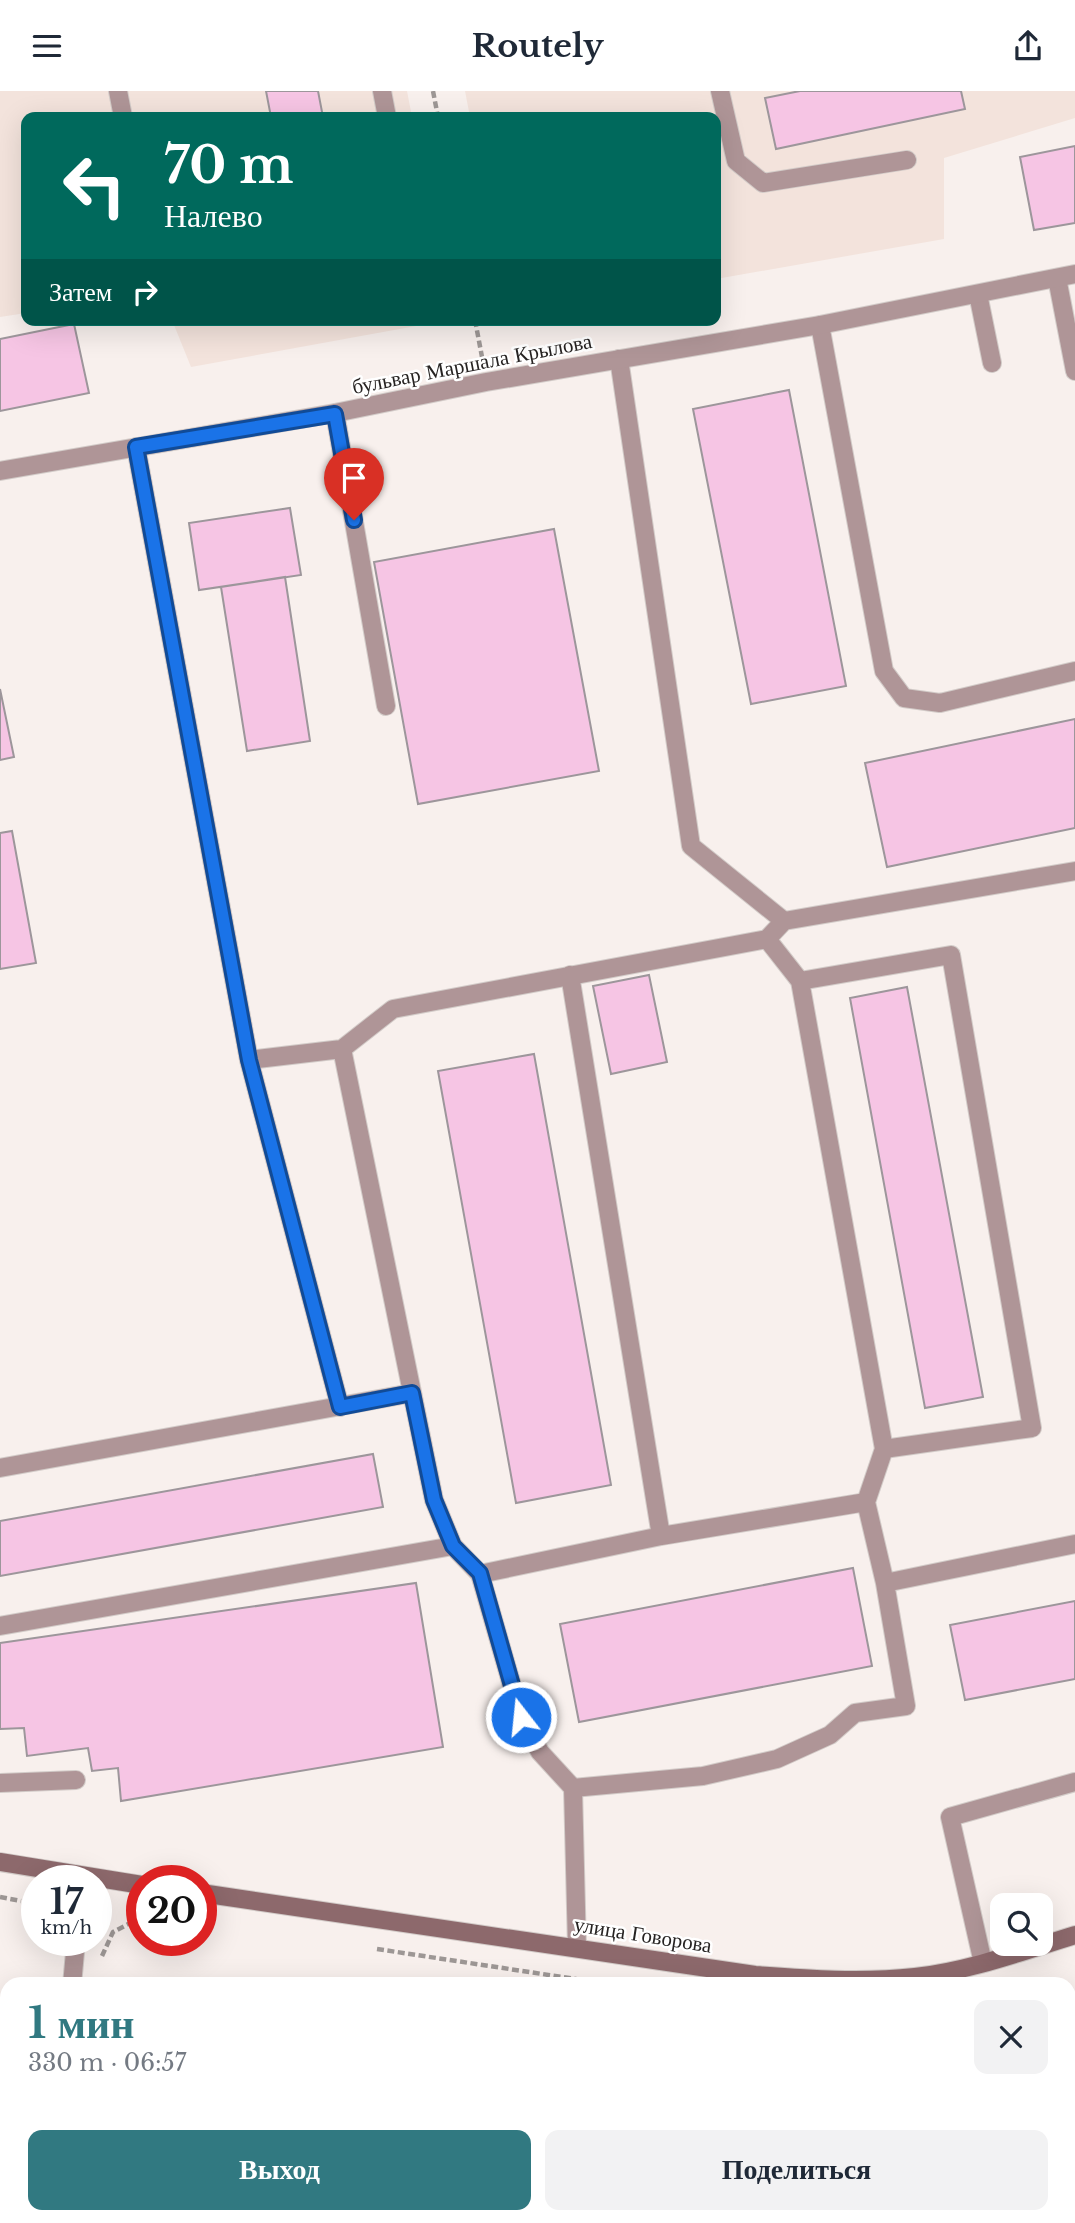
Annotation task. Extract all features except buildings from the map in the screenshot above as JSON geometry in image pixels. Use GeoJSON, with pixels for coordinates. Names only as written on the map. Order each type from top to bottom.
{"type":"FeatureCollection","features":[{"type":"Feature","properties":{"kind":"main road"},"geometry":{"type":"LineString","coordinates":[[0,1862],[21,1866]]}},
{"type":"Feature","properties":{"kind":"main road","name":"улица Говорова"},"geometry":{"type":"LineString","coordinates":[[217,1895],[782,1977]]}},
{"type":"Feature","properties":{"kind":"main road","name":"улица Говорова"},"geometry":{"type":"LineString","coordinates":[[930,1977],[1075,1935]]}},
{"type":"Feature","properties":{"kind":"street"},"geometry":{"type":"LineString","coordinates":[[118,91],[122,112]]}},
{"type":"Feature","properties":{"kind":"street"},"geometry":{"type":"LineString","coordinates":[[382,91],[386,112]]}},
{"type":"Feature","properties":{"kind":"street"},"geometry":{"type":"LineString","coordinates":[[720,91],[736,161],[763,183],[907,160]]}},
{"type":"Feature","properties":{"kind":"street"},"geometry":{"type":"LineString","coordinates":[[1066,276],[1075,371]]}},
{"type":"Feature","properties":{"kind":"street","name":"бульвар Маршала Крылова"},"geometry":{"type":"LineString","coordinates":[[0,471],[335,414],[486,382],[820,325],[1066,276]]}},
{"type":"Feature","properties":{"kind":"street"},"geometry":{"type":"LineString","coordinates":[[978,294],[992,363]]}},
{"type":"Feature","properties":{"kind":"street"},"geometry":{"type":"LineString","coordinates":[[820,325],[884,671],[904,698],[940,703],[1075,671]]}},
{"type":"Feature","properties":{"kind":"street"},"geometry":{"type":"LineString","coordinates":[[619,359],[691,846],[785,921]]}},
{"type":"Feature","properties":{"kind":"street"},"geometry":{"type":"LineString","coordinates":[[335,414],[386,706]]}},
{"type":"Feature","properties":{"kind":"street"},"geometry":{"type":"LineString","coordinates":[[136,447],[249,1060],[340,1407]]}},
{"type":"Feature","properties":{"kind":"street"},"geometry":{"type":"LineString","coordinates":[[249,1060],[342,1049],[393,1009],[767,939],[785,921],[1075,871]]}},
{"type":"Feature","properties":{"kind":"street"},"geometry":{"type":"LineString","coordinates":[[573,1788],[703,1776],[777,1759],[830,1735],[855,1713],[906,1706],[885,1583],[866,1502],[884,1449],[800,981],[767,939]]}},
{"type":"Feature","properties":{"kind":"street"},"geometry":{"type":"LineString","coordinates":[[800,981],[950,955],[953,969],[1032,1428],[884,1449]]}},
{"type":"Feature","properties":{"kind":"street"},"geometry":{"type":"LineString","coordinates":[[570,975],[661,1535]]}},
{"type":"Feature","properties":{"kind":"street"},"geometry":{"type":"LineString","coordinates":[[342,1049],[434,1500],[453,1546],[480,1573],[521,1717],[540,1752],[573,1788],[577,1948]]}},
{"type":"Feature","properties":{"kind":"street"},"geometry":{"type":"LineString","coordinates":[[0,1468],[412,1393]]}},
{"type":"Feature","properties":{"kind":"street"},"geometry":{"type":"LineString","coordinates":[[480,1573],[661,1535],[866,1502]]}},
{"type":"Feature","properties":{"kind":"street"},"geometry":{"type":"LineString","coordinates":[[885,1583],[1075,1544]]}},
{"type":"Feature","properties":{"kind":"street"},"geometry":{"type":"LineString","coordinates":[[0,1626],[453,1546]]}},
{"type":"Feature","properties":{"kind":"street"},"geometry":{"type":"LineString","coordinates":[[0,1783],[76,1780]]}},
{"type":"Feature","properties":{"kind":"street"},"geometry":{"type":"LineString","coordinates":[[983,1963],[950,1817],[1075,1782]]}},
{"type":"Feature","properties":{"kind":"street"},"geometry":{"type":"LineString","coordinates":[[73,1977],[75,1956]]}},
{"type":"Feature","properties":{"kind":"path"},"geometry":{"type":"LineString","coordinates":[[433,91],[437,112]]}},
{"type":"Feature","properties":{"kind":"path"},"geometry":{"type":"LineString","coordinates":[[476,326],[486,382]]}},
{"type":"Feature","properties":{"kind":"path"},"geometry":{"type":"LineString","coordinates":[[0,1897],[21,1901]]}},
{"type":"Feature","properties":{"kind":"path"},"geometry":{"type":"LineString","coordinates":[[97,1969],[114,1932],[126,1926]]}},
{"type":"Feature","properties":{"kind":"path"},"geometry":{"type":"LineString","coordinates":[[367,1947],[563,1977]]}},
{"type":"Feature","properties":{"kind":"shaded area"},"geometry":{"type":"Polygon","coordinates":[[[0,91],[407,91],[411,112],[21,112],[21,314],[0,317],[0,91]]]}},
{"type":"Feature","properties":{"kind":"shaded area"},"geometry":{"type":"Polygon","coordinates":[[[465,91],[1075,91],[1075,118],[944,158],[944,239],[721,278],[721,112],[469,112],[465,91]]]}},
{"type":"Feature","properties":{"kind":"shaded area"},"geometry":{"type":"Polygon","coordinates":[[[174,326],[416,326],[191,367],[174,326]]]}},
{"type":"Feature","properties":{"kind":"route"},"geometry":{"type":"LineString","coordinates":[[354,520],[335,414],[136,447],[249,1060],[340,1407],[412,1393],[434,1500],[453,1546],[480,1573],[521,1717]]}}]}
